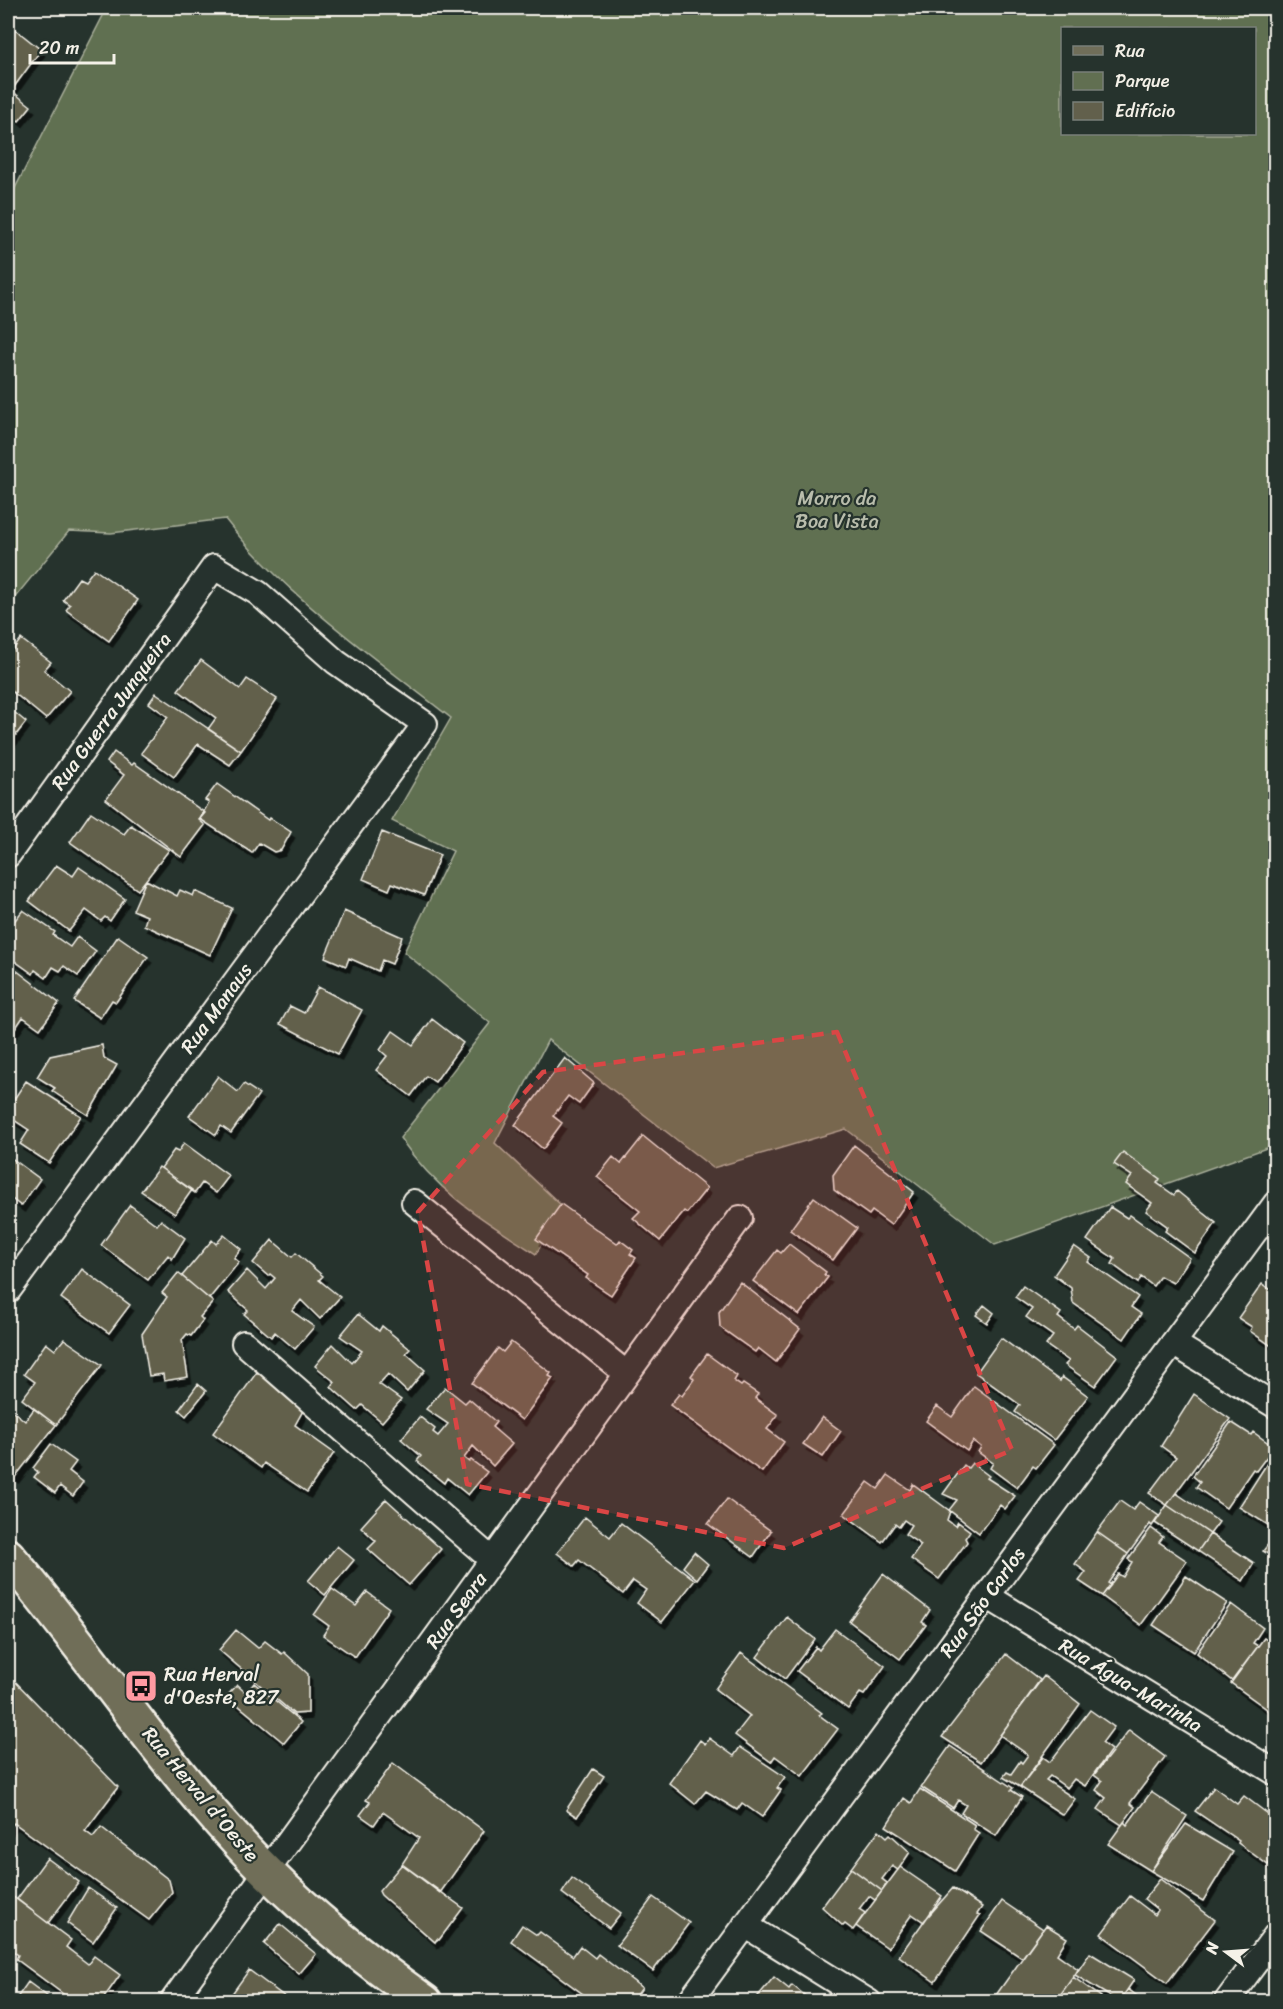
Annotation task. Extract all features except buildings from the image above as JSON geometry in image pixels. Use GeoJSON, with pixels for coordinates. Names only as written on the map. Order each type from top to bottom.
{"type":"FeatureCollection","features":[{"type":"Feature","properties":{"kind":"main road","name":"Rua Herval d'Oeste"},"geometry":{"type":"LineString","coordinates":[[8,1556],[192,1789],[266,1872],[318,1920],[384,1973],[425,2001]]}},
{"type":"Feature","properties":{"kind":"street","name":"Rua Manaus"},"geometry":{"type":"LineString","coordinates":[[8,1291],[425,724],[336,662],[258,593],[214,567]]}},
{"type":"Feature","properties":{"kind":"street","name":"Rua Guerra Junqueira"},"geometry":{"type":"LineString","coordinates":[[8,855],[214,567]]}},
{"type":"Feature","properties":{"kind":"street"},"geometry":{"type":"LineString","coordinates":[[414,1202],[627,1374]]}},
{"type":"Feature","properties":{"kind":"street","name":"Rua São Carlos"},"geometry":{"type":"LineString","coordinates":[[689,2001],[1275,1203]]}},
{"type":"Feature","properties":{"kind":"street","name":"Rua Seara"},"geometry":{"type":"LineString","coordinates":[[172,2001],[740,1218]]}},
{"type":"Feature","properties":{"kind":"street"},"geometry":{"type":"LineString","coordinates":[[244,1343],[492,1560]]}},
{"type":"Feature","properties":{"kind":"street"},"geometry":{"type":"LineString","coordinates":[[1173,1343],[1275,1406]]}},
{"type":"Feature","properties":{"kind":"street","name":"Rua Água-Marinha"},"geometry":{"type":"LineString","coordinates":[[987,1596],[1275,1773]]}},
{"type":"Feature","properties":{"kind":"street"},"geometry":{"type":"LineString","coordinates":[[745,1925],[869,2001]]}},
{"type":"Feature","properties":{"kind":"street"},"geometry":{"type":"LineString","coordinates":[[1226,2001],[1275,1935]]}},
{"type":"Feature","properties":{"kind":"highlighted area"},"geometry":{"type":"Polygon","coordinates":[[[837,1032],[1012,1450],[784,1548],[467,1484],[418,1212],[543,1072],[837,1032]]]}},
{"type":"Feature","properties":{"kind":"green space","name":"Morro da Boa Vista"},"geometry":{"type":"Polygon","coordinates":[[[107,8],[1275,8],[1275,1145],[995,1245],[846,1129],[713,1168],[548,1040],[495,1143],[563,1207],[536,1254],[445,1190],[400,1138],[490,1023],[404,952],[453,851],[392,821],[451,718],[303,600],[249,547],[225,519],[111,533],[69,531],[8,606],[8,202],[107,8]]]}},
{"type":"Feature","properties":{"kind":"place","name":"Rua Herval d'Oeste, 827"},"geometry":{"type":"Point","coordinates":[141,1686]}}]}
